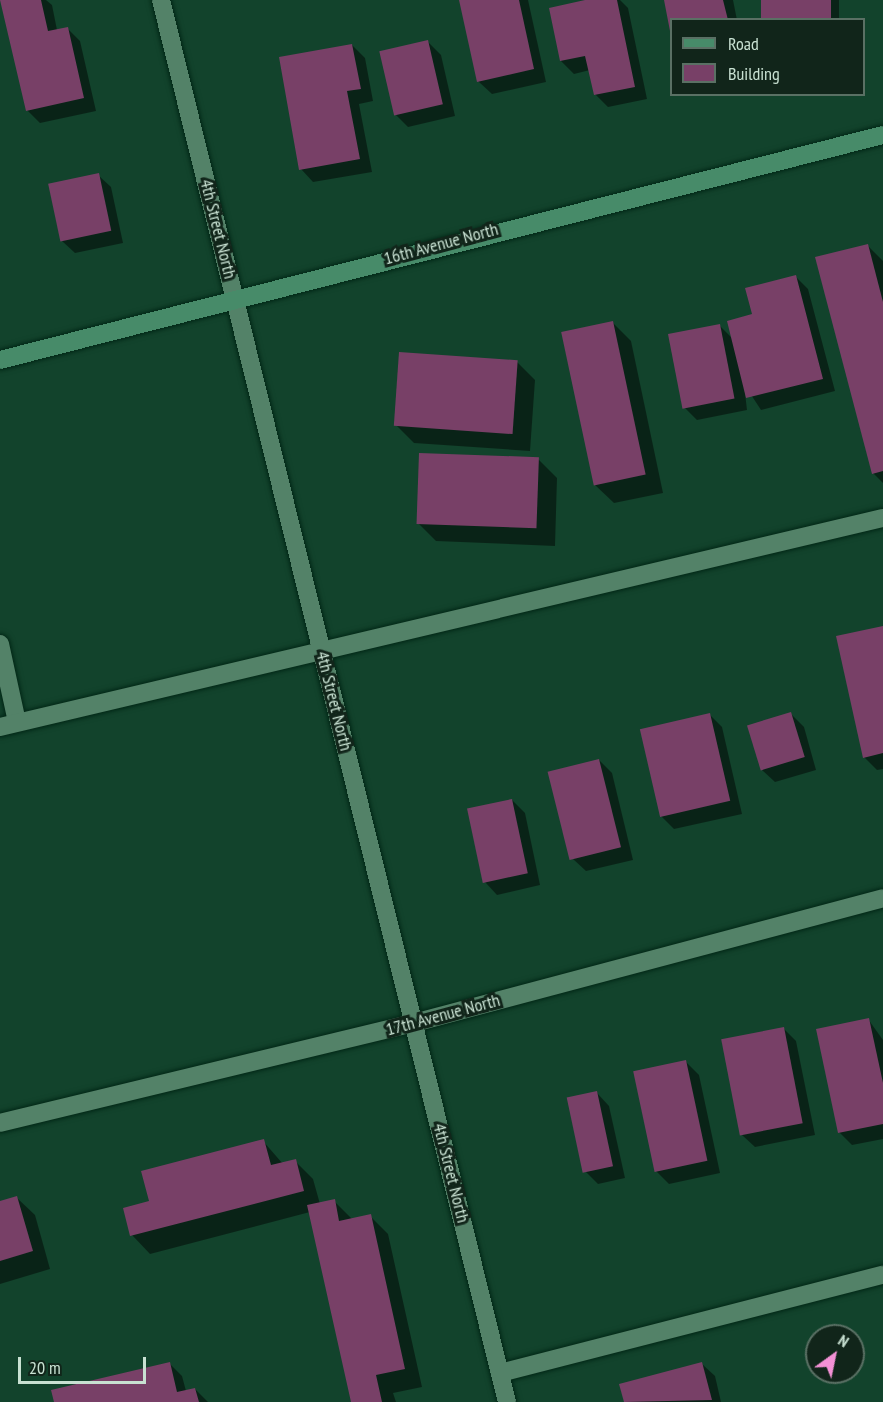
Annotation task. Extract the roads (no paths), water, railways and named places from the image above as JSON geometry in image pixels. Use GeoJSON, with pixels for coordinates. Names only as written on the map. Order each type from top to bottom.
{"type":"FeatureCollection","features":[{"type":"Feature","properties":{"kind":"main road","name":"16th Avenue North"},"geometry":{"type":"LineString","coordinates":[[0,360],[235,298],[883,135]]}},
{"type":"Feature","properties":{"kind":"street","name":"4th Street North"},"geometry":{"type":"LineString","coordinates":[[161,0],[507,1402]]}},
{"type":"Feature","properties":{"kind":"street"},"geometry":{"type":"LineString","coordinates":[[0,644],[9,724],[883,518]]}},
{"type":"Feature","properties":{"kind":"street","name":"17th Avenue North"},"geometry":{"type":"LineString","coordinates":[[0,1123],[414,1023],[883,897]]}},
{"type":"Feature","properties":{"kind":"street"},"geometry":{"type":"LineString","coordinates":[[500,1373],[883,1275]]}}]}
